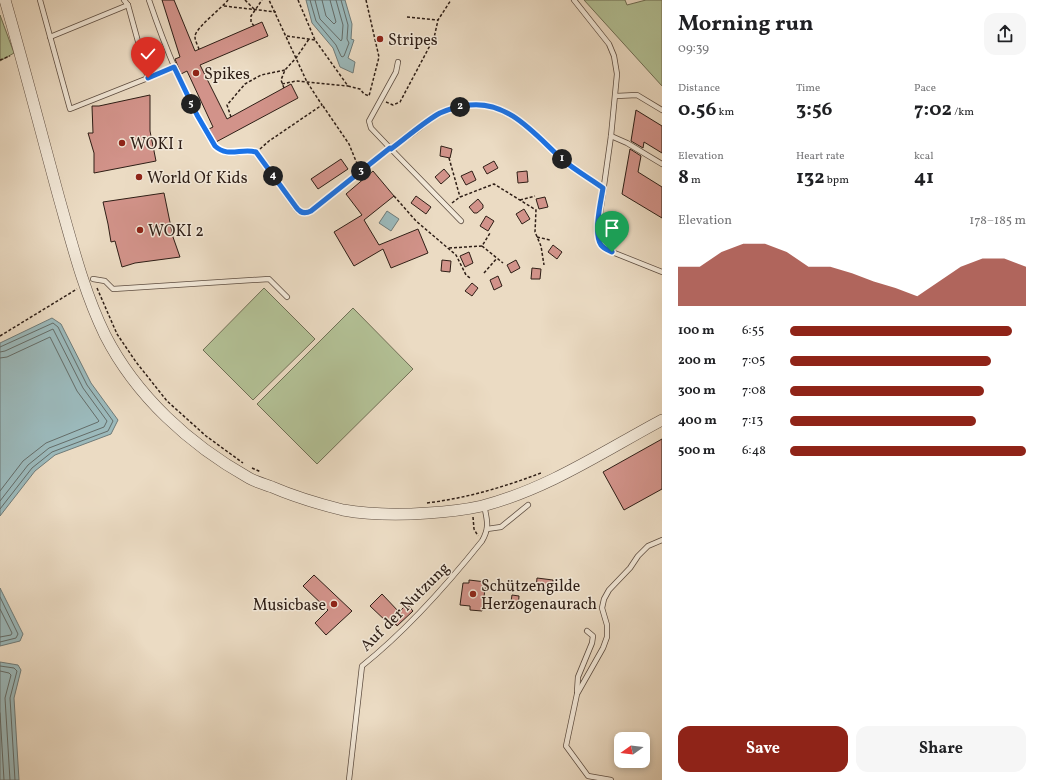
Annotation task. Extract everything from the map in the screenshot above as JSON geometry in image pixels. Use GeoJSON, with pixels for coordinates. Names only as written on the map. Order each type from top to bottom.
{"type":"FeatureCollection","features":[{"type":"Feature","properties":{"kind":"street"},"geometry":{"type":"LineString","coordinates":[[5,0],[106,337],[132,377],[160,411],[188,437],[228,465],[251,479],[298,498],[345,510],[397,515],[459,511],[523,493],[548,483],[658,422]]}},
{"type":"Feature","properties":{"kind":"lane"},"geometry":{"type":"LineString","coordinates":[[40,0],[70,109],[148,78],[128,5],[124,0]]}},
{"type":"Feature","properties":{"kind":"lane"},"geometry":{"type":"LineString","coordinates":[[149,0],[174,67],[197,115],[215,146],[218,149],[229,153],[256,152],[296,207],[303,213],[311,211],[360,171],[430,119],[441,113],[464,106],[475,105],[491,106],[515,117],[545,141],[575,169],[603,188]]}},
{"type":"Feature","properties":{"kind":"lane"},"geometry":{"type":"LineString","coordinates":[[574,0],[603,35],[612,50],[617,74],[616,96],[598,228],[598,235],[601,245],[612,252],[662,272]]}},
{"type":"Feature","properties":{"kind":"lane"},"geometry":{"type":"LineString","coordinates":[[50,37],[128,5]]}},
{"type":"Feature","properties":{"kind":"lane"},"geometry":{"type":"LineString","coordinates":[[398,62],[396,72],[369,121],[369,124],[373,131],[461,222]]}},
{"type":"Feature","properties":{"kind":"lane"},"geometry":{"type":"LineString","coordinates":[[616,96],[637,95],[662,110]]}},
{"type":"Feature","properties":{"kind":"lane"},"geometry":{"type":"LineString","coordinates":[[611,136],[627,143],[662,164]]}},
{"type":"Feature","properties":{"kind":"lane"},"geometry":{"type":"LineString","coordinates":[[89,282],[105,280],[113,289],[269,279],[287,297]]}},
{"type":"Feature","properties":{"kind":"lane","name":"Auf der Nutzung"},"geometry":{"type":"LineString","coordinates":[[349,780],[362,666],[421,612],[482,541],[487,529],[487,519],[484,505]]}},
{"type":"Feature","properties":{"kind":"lane"},"geometry":{"type":"LineString","coordinates":[[487,529],[501,527],[528,505]]}},
{"type":"Feature","properties":{"kind":"lane"},"geometry":{"type":"LineString","coordinates":[[577,694],[604,648],[607,638],[607,625],[602,608],[608,590],[630,568],[648,546],[662,540]]}},
{"type":"Feature","properties":{"kind":"lane"},"geometry":{"type":"LineString","coordinates":[[587,631],[593,636],[592,643],[578,677],[577,694],[566,746],[588,776],[611,780]]}},
{"type":"Feature","properties":{"kind":"path"},"geometry":{"type":"LineString","coordinates":[[199,49],[194,37],[197,31],[228,0]]}},
{"type":"Feature","properties":{"kind":"path"},"geometry":{"type":"LineString","coordinates":[[245,0],[255,10]]}},
{"type":"Feature","properties":{"kind":"path"},"geometry":{"type":"LineString","coordinates":[[254,26],[251,22],[251,16],[262,0]]}},
{"type":"Feature","properties":{"kind":"path"},"geometry":{"type":"LineString","coordinates":[[269,0],[276,12],[307,82],[349,144],[360,171]]}},
{"type":"Feature","properties":{"kind":"path"},"geometry":{"type":"LineString","coordinates":[[298,0],[315,40],[348,86]]}},
{"type":"Feature","properties":{"kind":"path"},"geometry":{"type":"LineString","coordinates":[[282,84],[296,81],[348,86],[360,89],[364,94],[369,96],[379,58],[366,0]]}},
{"type":"Feature","properties":{"kind":"path"},"geometry":{"type":"LineString","coordinates":[[381,100],[393,105],[400,102],[434,38],[438,20],[452,0]]}},
{"type":"Feature","properties":{"kind":"path"},"geometry":{"type":"LineString","coordinates":[[223,6],[276,12]]}},
{"type":"Feature","properties":{"kind":"path"},"geometry":{"type":"LineString","coordinates":[[407,17],[438,20]]}},
{"type":"Feature","properties":{"kind":"path"},"geometry":{"type":"LineString","coordinates":[[286,36],[315,40]]}},
{"type":"Feature","properties":{"kind":"path"},"geometry":{"type":"LineString","coordinates":[[284,88],[281,80],[285,70],[296,58],[309,39]]}},
{"type":"Feature","properties":{"kind":"path"},"geometry":{"type":"LineString","coordinates":[[0,60],[20,53]]}},
{"type":"Feature","properties":{"kind":"path"},"geometry":{"type":"LineString","coordinates":[[148,78],[174,67]]}},
{"type":"Feature","properties":{"kind":"path"},"geometry":{"type":"LineString","coordinates":[[231,117],[227,105],[245,84],[261,75],[285,70]]}},
{"type":"Feature","properties":{"kind":"path"},"geometry":{"type":"LineString","coordinates":[[256,152],[269,141],[322,105]]}},
{"type":"Feature","properties":{"kind":"path"},"geometry":{"type":"LineString","coordinates":[[449,158],[460,197]]}},
{"type":"Feature","properties":{"kind":"path"},"geometry":{"type":"LineString","coordinates":[[447,206],[460,197],[494,184],[536,210],[535,232],[541,246],[544,265]]}},
{"type":"Feature","properties":{"kind":"path"},"geometry":{"type":"LineString","coordinates":[[394,196],[416,221],[456,255],[466,275],[470,278]]}},
{"type":"Feature","properties":{"kind":"path"},"geometry":{"type":"LineString","coordinates":[[520,200],[535,196]]}},
{"type":"Feature","properties":{"kind":"path"},"geometry":{"type":"LineString","coordinates":[[482,246],[490,234]]}},
{"type":"Feature","properties":{"kind":"path"},"geometry":{"type":"LineString","coordinates":[[537,237],[550,240]]}},
{"type":"Feature","properties":{"kind":"path"},"geometry":{"type":"LineString","coordinates":[[449,248],[482,246],[503,263]]}},
{"type":"Feature","properties":{"kind":"path"},"geometry":{"type":"LineString","coordinates":[[484,273],[497,258]]}},
{"type":"Feature","properties":{"kind":"path"},"geometry":{"type":"LineString","coordinates":[[0,336],[89,282],[117,334],[136,362],[167,401],[206,436],[246,465],[265,474]]}},
{"type":"Feature","properties":{"kind":"path"},"geometry":{"type":"LineString","coordinates":[[425,503],[469,496],[510,485],[544,472]]}},
{"type":"Feature","properties":{"kind":"path"},"geometry":{"type":"LineString","coordinates":[[472,508],[474,529],[482,541]]}},
{"type":"Feature","properties":{"kind":"green space"},"geometry":{"type":"Polygon","coordinates":[[[584,0],[625,0],[627,5],[646,0],[662,0],[662,86],[584,0]]]}},
{"type":"Feature","properties":{"kind":"green space"},"geometry":{"type":"Polygon","coordinates":[[[0,15],[14,53],[0,61],[0,15]]]}},
{"type":"Feature","properties":{"kind":"green space"},"geometry":{"type":"Polygon","coordinates":[[[264,288],[315,339],[253,400],[203,350],[264,288]]]}},
{"type":"Feature","properties":{"kind":"green space"},"geometry":{"type":"Polygon","coordinates":[[[353,308],[413,369],[317,464],[257,404],[353,308]]]}},
{"type":"Feature","properties":{"kind":"water"},"geometry":{"type":"Polygon","coordinates":[[[306,0],[345,0],[352,24],[351,39],[354,40],[348,58],[355,62],[353,73],[340,67],[333,48],[312,23],[306,0]]]}},
{"type":"Feature","properties":{"kind":"water"},"geometry":{"type":"Polygon","coordinates":[[[387,211],[399,219],[391,231],[379,223],[387,211]]]}},
{"type":"Feature","properties":{"kind":"water"},"geometry":{"type":"Polygon","coordinates":[[[52,318],[61,324],[91,383],[118,420],[111,434],[55,455],[35,471],[0,516],[0,343],[52,318]]]}},
{"type":"Feature","properties":{"kind":"water"},"geometry":{"type":"Polygon","coordinates":[[[0,588],[23,634],[20,641],[0,646],[0,588]]]}},
{"type":"Feature","properties":{"kind":"water"},"geometry":{"type":"Polygon","coordinates":[[[0,662],[18,665],[21,670],[14,698],[19,780],[0,780],[0,662]]]}},
{"type":"Feature","properties":{"kind":"building","name":"Spikes"},"geometry":{"type":"Polygon","coordinates":[[[162,0],[174,0],[195,51],[262,22],[268,36],[200,65],[227,119],[291,84],[298,98],[216,142],[209,129],[213,127],[187,71],[181,74],[175,59],[180,57],[162,0]]]}},
{"type":"Feature","properties":{"kind":"building","name":"WOKI 1"},"geometry":{"type":"Polygon","coordinates":[[[150,95],[150,131],[156,161],[94,173],[94,153],[88,133],[93,133],[92,106],[99,106],[150,95]]]}},
{"type":"Feature","properties":{"kind":"building"},"geometry":{"type":"Polygon","coordinates":[[[636,110],[662,126],[662,153],[644,142],[643,148],[631,141],[636,110]]]}},
{"type":"Feature","properties":{"kind":"building"},"geometry":{"type":"Polygon","coordinates":[[[441,146],[452,149],[450,158],[440,156],[441,146]]]}},
{"type":"Feature","properties":{"kind":"building"},"geometry":{"type":"Polygon","coordinates":[[[630,149],[641,156],[638,172],[662,187],[662,218],[622,194],[630,149]]]}},
{"type":"Feature","properties":{"kind":"building"},"geometry":{"type":"Polygon","coordinates":[[[341,159],[348,169],[318,189],[311,179],[341,159]]]}},
{"type":"Feature","properties":{"kind":"building"},"geometry":{"type":"Polygon","coordinates":[[[494,161],[498,168],[487,174],[483,167],[494,161]]]}},
{"type":"Feature","properties":{"kind":"building"},"geometry":{"type":"Polygon","coordinates":[[[444,169],[450,176],[441,184],[435,177],[444,169]]]}},
{"type":"Feature","properties":{"kind":"building"},"geometry":{"type":"Polygon","coordinates":[[[373,171],[394,196],[364,220],[379,245],[418,229],[428,253],[391,268],[383,249],[354,266],[334,232],[362,215],[346,194],[373,171]]]}},
{"type":"Feature","properties":{"kind":"building"},"geometry":{"type":"Polygon","coordinates":[[[472,171],[476,180],[466,185],[461,176],[472,171]]]}},
{"type":"Feature","properties":{"kind":"building"},"geometry":{"type":"Polygon","coordinates":[[[527,171],[528,182],[518,183],[517,172],[527,171]]]}},
{"type":"Feature","properties":{"kind":"building","name":"WOKI 2"},"geometry":{"type":"Polygon","coordinates":[[[164,193],[173,237],[180,257],[135,263],[122,267],[115,241],[111,242],[103,202],[164,193]]]}},
{"type":"Feature","properties":{"kind":"building"},"geometry":{"type":"Polygon","coordinates":[[[416,196],[431,207],[426,214],[411,203],[416,196]]]}},
{"type":"Feature","properties":{"kind":"building"},"geometry":{"type":"Polygon","coordinates":[[[545,197],[548,207],[539,209],[536,199],[545,197]]]}},
{"type":"Feature","properties":{"kind":"building"},"geometry":{"type":"Polygon","coordinates":[[[478,199],[483,205],[483,208],[477,213],[474,213],[469,207],[478,199]]]}},
{"type":"Feature","properties":{"kind":"building"},"geometry":{"type":"Polygon","coordinates":[[[524,209],[530,219],[522,224],[516,214],[524,209]]]}},
{"type":"Feature","properties":{"kind":"building"},"geometry":{"type":"Polygon","coordinates":[[[486,216],[494,221],[488,231],[480,226],[486,216]]]}},
{"type":"Feature","properties":{"kind":"building"},"geometry":{"type":"Polygon","coordinates":[[[553,245],[562,252],[557,259],[548,252],[553,245]]]}},
{"type":"Feature","properties":{"kind":"building"},"geometry":{"type":"Polygon","coordinates":[[[469,252],[473,263],[465,267],[460,256],[469,252]]]}},
{"type":"Feature","properties":{"kind":"building"},"geometry":{"type":"Polygon","coordinates":[[[442,260],[451,261],[450,272],[441,271],[442,260]]]}},
{"type":"Feature","properties":{"kind":"building"},"geometry":{"type":"Polygon","coordinates":[[[516,260],[520,268],[511,273],[507,265],[516,260]]]}},
{"type":"Feature","properties":{"kind":"building"},"geometry":{"type":"Polygon","coordinates":[[[532,268],[541,269],[540,279],[531,279],[532,268]]]}},
{"type":"Feature","properties":{"kind":"building"},"geometry":{"type":"Polygon","coordinates":[[[498,276],[502,286],[494,290],[490,280],[498,276]]]}},
{"type":"Feature","properties":{"kind":"building"},"geometry":{"type":"Polygon","coordinates":[[[472,283],[478,288],[472,296],[465,291],[472,283]]]}},
{"type":"Feature","properties":{"kind":"building"},"geometry":{"type":"Polygon","coordinates":[[[662,439],[662,489],[624,510],[603,472],[662,439]]]}},
{"type":"Feature","properties":{"kind":"building","name":"Musicbase"},"geometry":{"type":"Polygon","coordinates":[[[314,575],[352,611],[326,635],[315,623],[328,610],[303,586],[314,575]]]}},
{"type":"Feature","properties":{"kind":"building"},"geometry":{"type":"Polygon","coordinates":[[[537,578],[553,580],[552,590],[536,588],[537,578]]]}},
{"type":"Feature","properties":{"kind":"building","name":"Schützengilde Herzogenaurach"},"geometry":{"type":"Polygon","coordinates":[[[469,580],[486,582],[482,611],[470,610],[470,606],[460,605],[463,583],[469,583],[469,580]]]}},
{"type":"Feature","properties":{"kind":"building"},"geometry":{"type":"Polygon","coordinates":[[[382,594],[399,612],[407,604],[413,611],[397,626],[390,621],[388,623],[370,606],[382,594]]]}},
{"type":"Feature","properties":{"kind":"building"},"geometry":{"type":"Polygon","coordinates":[[[512,595],[519,596],[518,609],[510,608],[512,595]]]}},
{"type":"Feature","properties":{"kind":"place","name":"Stripes"},"geometry":{"type":"Point","coordinates":[380,39]}},
{"type":"Feature","properties":{"kind":"place","name":"Spikes"},"geometry":{"type":"Point","coordinates":[196,73]}},
{"type":"Feature","properties":{"kind":"place","name":"WOKI 1"},"geometry":{"type":"Point","coordinates":[122,143]}},
{"type":"Feature","properties":{"kind":"place","name":"World Of Kids"},"geometry":{"type":"Point","coordinates":[139,177]}},
{"type":"Feature","properties":{"kind":"place","name":"WOKI 2"},"geometry":{"type":"Point","coordinates":[140,230]}},
{"type":"Feature","properties":{"kind":"place","name":"Schützengilde Herzogenaurach"},"geometry":{"type":"Point","coordinates":[473,594]}},
{"type":"Feature","properties":{"kind":"place","name":"Musicbase"},"geometry":{"type":"Point","coordinates":[334,604]}},
{"type":"Feature","properties":{"kind":"route"},"geometry":{"type":"LineString","coordinates":[[148,78],[174,67],[197,115],[215,146],[223,152],[229,153],[256,152],[298,211],[303,213],[311,211],[390,148],[391,149],[430,119],[441,113],[451,109],[475,105],[491,106],[500,109],[515,117],[545,141],[575,169],[603,188],[598,235],[601,245],[612,252]]}}]}
